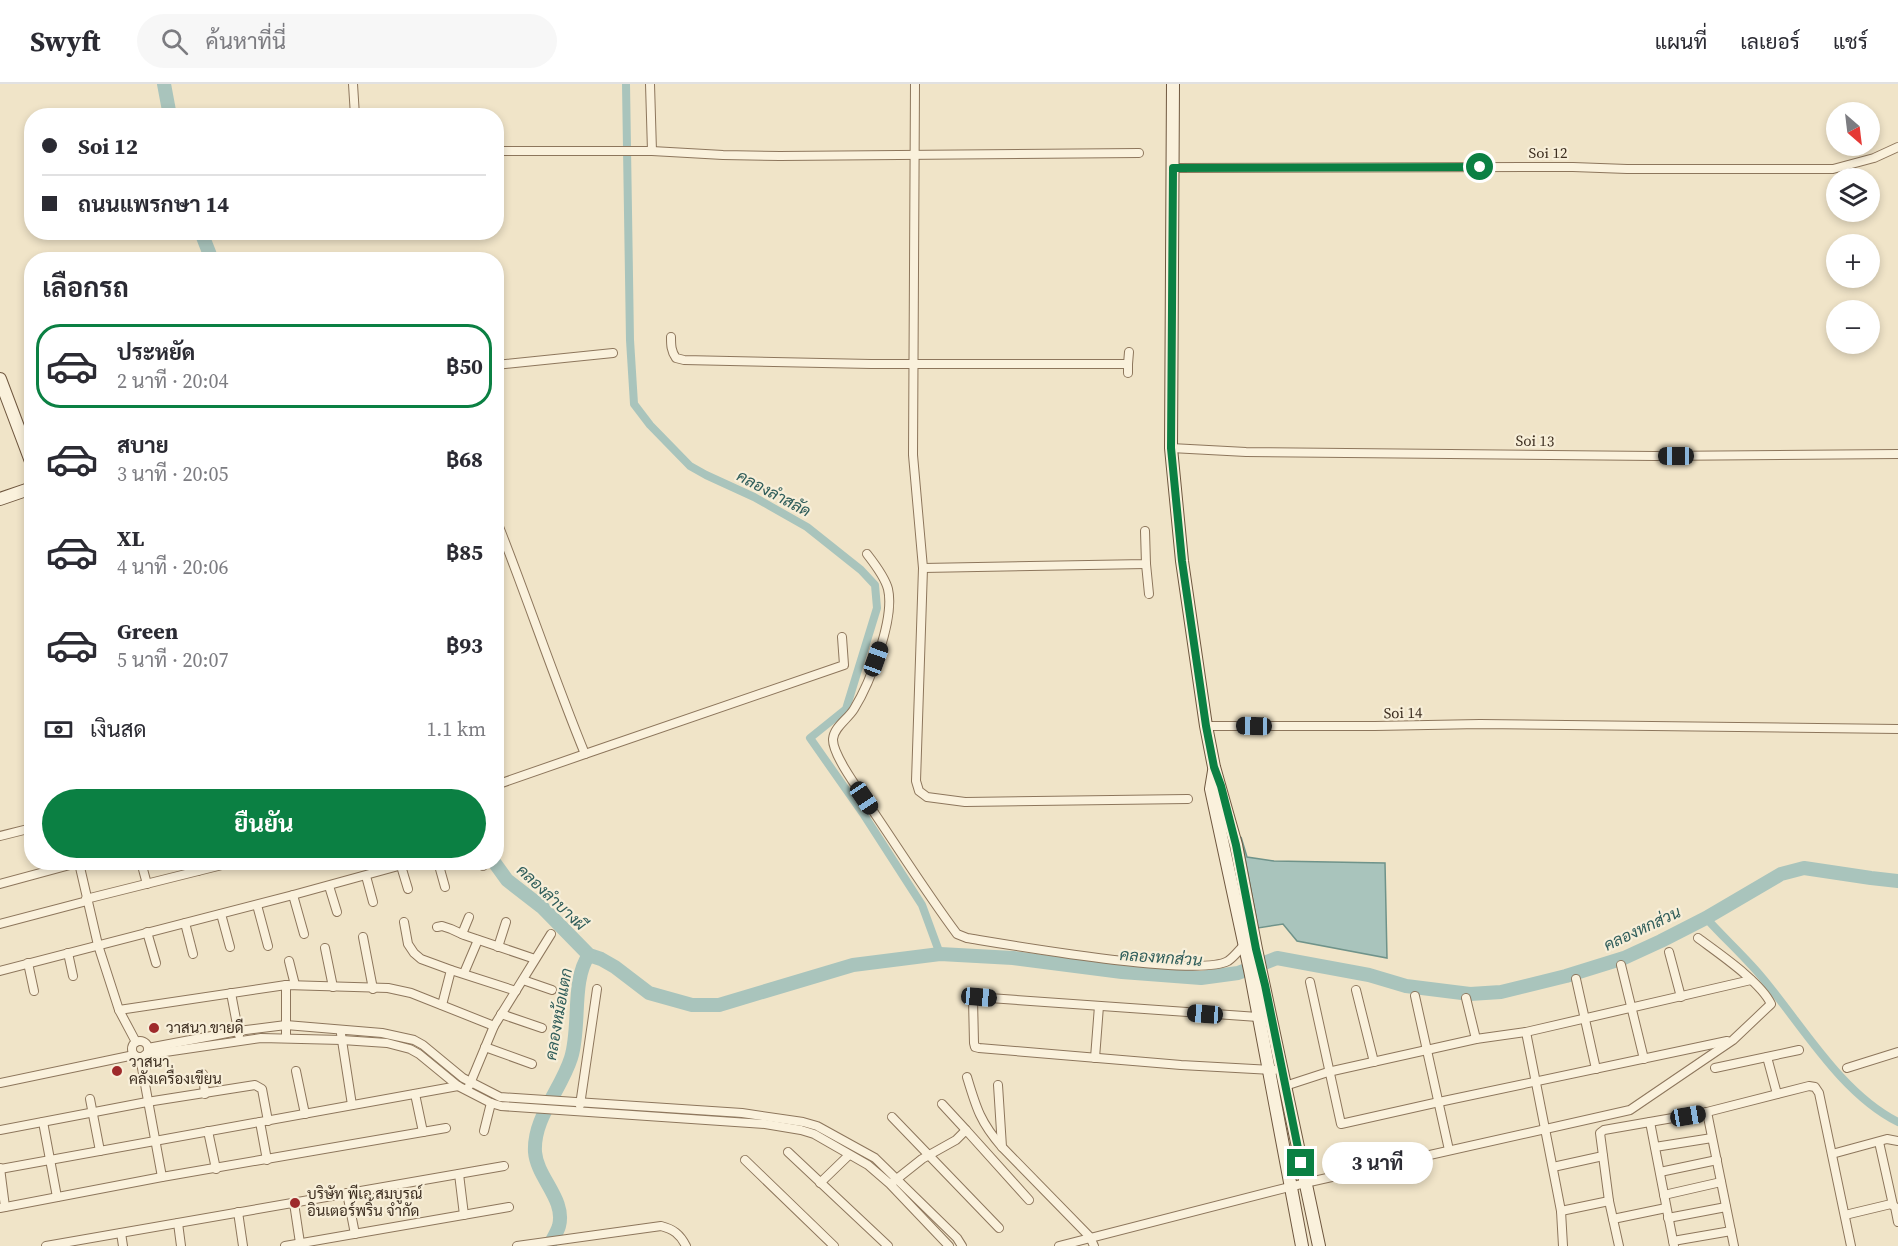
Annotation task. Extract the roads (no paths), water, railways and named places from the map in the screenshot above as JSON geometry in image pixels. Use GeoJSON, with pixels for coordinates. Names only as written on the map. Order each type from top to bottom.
{"type":"FeatureCollection","features":[{"type":"Feature","properties":{"kind":"main road"},"geometry":{"type":"LineString","coordinates":[[1173,84],[1171,448],[1182,561],[1206,726],[1214,767],[1236,845],[1249,948],[1282,1069],[1319,1246]]}},
{"type":"Feature","properties":{"kind":"main road"},"geometry":{"type":"LineString","coordinates":[[0,379],[24,443]]}},
{"type":"Feature","properties":{"kind":"main road"},"geometry":{"type":"LineString","coordinates":[[0,499],[24,491]]}},
{"type":"Feature","properties":{"kind":"main road"},"geometry":{"type":"LineString","coordinates":[[1259,985],[1258,1017],[1302,1246]]}},
{"type":"Feature","properties":{"kind":"street"},"geometry":{"type":"LineString","coordinates":[[353,84],[354,108]]}},
{"type":"Feature","properties":{"kind":"street"},"geometry":{"type":"LineString","coordinates":[[650,84],[652,151]]}},
{"type":"Feature","properties":{"kind":"street"},"geometry":{"type":"LineString","coordinates":[[915,84],[913,455],[923,567],[916,781],[919,791],[927,797],[965,802],[1188,799]]}},
{"type":"Feature","properties":{"kind":"street","name":"Soi 12"},"geometry":{"type":"LineString","coordinates":[[1173,168],[1573,166],[1627,170],[1833,168],[1874,158],[1898,147]]}},
{"type":"Feature","properties":{"kind":"street"},"geometry":{"type":"LineString","coordinates":[[504,151],[652,151],[723,155],[1139,153]]}},
{"type":"Feature","properties":{"kind":"street"},"geometry":{"type":"LineString","coordinates":[[671,337],[670,348],[676,358],[684,360],[1128,369],[1129,352]]}},
{"type":"Feature","properties":{"kind":"street"},"geometry":{"type":"LineString","coordinates":[[504,364],[613,353]]}},
{"type":"Feature","properties":{"kind":"street","name":"Soi 13"},"geometry":{"type":"LineString","coordinates":[[1171,448],[1246,452],[1633,456],[1898,454]]}},
{"type":"Feature","properties":{"kind":"street"},"geometry":{"type":"LineString","coordinates":[[1145,531],[1149,594]]}},
{"type":"Feature","properties":{"kind":"street"},"geometry":{"type":"LineString","coordinates":[[504,539],[530,605],[563,701],[585,754]]}},
{"type":"Feature","properties":{"kind":"street"},"geometry":{"type":"LineString","coordinates":[[867,554],[888,587],[889,614],[883,640],[861,697],[852,712],[837,728],[833,737],[835,749],[852,780],[957,934],[967,938],[1117,960],[1167,964],[1206,965],[1227,961],[1249,948]]}},
{"type":"Feature","properties":{"kind":"street"},"geometry":{"type":"LineString","coordinates":[[923,567],[1146,564]]}},
{"type":"Feature","properties":{"kind":"street"},"geometry":{"type":"LineString","coordinates":[[504,782],[844,665],[842,637]]}},
{"type":"Feature","properties":{"kind":"street","name":"Soi 14"},"geometry":{"type":"LineString","coordinates":[[1206,726],[1599,725],[1898,729]]}},
{"type":"Feature","properties":{"kind":"street"},"geometry":{"type":"LineString","coordinates":[[0,836],[24,830]]}},
{"type":"Feature","properties":{"kind":"street"},"geometry":{"type":"LineString","coordinates":[[0,884],[53,870]]}},
{"type":"Feature","properties":{"kind":"street"},"geometry":{"type":"LineString","coordinates":[[81,870],[98,945],[119,1010],[136,1042]]}},
{"type":"Feature","properties":{"kind":"street"},"geometry":{"type":"LineString","coordinates":[[143,870],[147,884]]}},
{"type":"Feature","properties":{"kind":"street"},"geometry":{"type":"LineString","coordinates":[[0,924],[147,884],[188,870]]}},
{"type":"Feature","properties":{"kind":"street"},"geometry":{"type":"LineString","coordinates":[[0,970],[387,870]]}},
{"type":"Feature","properties":{"kind":"street"},"geometry":{"type":"LineString","coordinates":[[402,870],[408,889]]}},
{"type":"Feature","properties":{"kind":"street"},"geometry":{"type":"LineString","coordinates":[[440,870],[445,887]]}},
{"type":"Feature","properties":{"kind":"street"},"geometry":{"type":"LineString","coordinates":[[366,876],[373,902]]}},
{"type":"Feature","properties":{"kind":"street"},"geometry":{"type":"LineString","coordinates":[[329,886],[337,912]]}},
{"type":"Feature","properties":{"kind":"street"},"geometry":{"type":"LineString","coordinates":[[293,895],[304,933]]}},
{"type":"Feature","properties":{"kind":"street"},"geometry":{"type":"LineString","coordinates":[[257,905],[268,946]]}},
{"type":"Feature","properties":{"kind":"street"},"geometry":{"type":"LineString","coordinates":[[221,914],[230,947]]}},
{"type":"Feature","properties":{"kind":"street"},"geometry":{"type":"LineString","coordinates":[[462,934],[469,917]]}},
{"type":"Feature","properties":{"kind":"street"},"geometry":{"type":"LineString","coordinates":[[404,922],[408,944],[421,959],[516,991]]}},
{"type":"Feature","properties":{"kind":"street"},"geometry":{"type":"LineString","coordinates":[[498,946],[506,922]]}},
{"type":"Feature","properties":{"kind":"street"},"geometry":{"type":"LineString","coordinates":[[185,923],[193,954]]}},
{"type":"Feature","properties":{"kind":"street"},"geometry":{"type":"LineString","coordinates":[[437,927],[442,926],[535,959]]}},
{"type":"Feature","properties":{"kind":"street"},"geometry":{"type":"LineString","coordinates":[[147,933],[156,963]]}},
{"type":"Feature","properties":{"kind":"street"},"geometry":{"type":"LineString","coordinates":[[468,1086],[494,1026],[551,934]]}},
{"type":"Feature","properties":{"kind":"street"},"geometry":{"type":"LineString","coordinates":[[363,937],[372,989]]}},
{"type":"Feature","properties":{"kind":"street"},"geometry":{"type":"LineString","coordinates":[[1059,1246],[1305,1183],[1630,1110],[1733,1040],[1771,1004],[1751,980],[1698,938]]}},
{"type":"Feature","properties":{"kind":"street"},"geometry":{"type":"LineString","coordinates":[[464,973],[478,940]]}},
{"type":"Feature","properties":{"kind":"street"},"geometry":{"type":"LineString","coordinates":[[325,948],[333,987]]}},
{"type":"Feature","properties":{"kind":"street"},"geometry":{"type":"LineString","coordinates":[[1669,952],[1681,997]]}},
{"type":"Feature","properties":{"kind":"street"},"geometry":{"type":"LineString","coordinates":[[68,953],[73,976]]}},
{"type":"Feature","properties":{"kind":"street"},"geometry":{"type":"LineString","coordinates":[[286,1038],[291,985],[289,961]]}},
{"type":"Feature","properties":{"kind":"street"},"geometry":{"type":"LineString","coordinates":[[28,963],[34,991]]}},
{"type":"Feature","properties":{"kind":"street"},"geometry":{"type":"LineString","coordinates":[[1621,965],[1644,1059]]}},
{"type":"Feature","properties":{"kind":"street"},"geometry":{"type":"LineString","coordinates":[[442,1005],[451,970]]}},
{"type":"Feature","properties":{"kind":"street"},"geometry":{"type":"LineString","coordinates":[[1576,979],[1596,1069]]}},
{"type":"Feature","properties":{"kind":"street"},"geometry":{"type":"LineString","coordinates":[[523,980],[552,990]]}},
{"type":"Feature","properties":{"kind":"street"},"geometry":{"type":"LineString","coordinates":[[1285,1086],[1328,1072],[1476,1040],[1526,1032],[1751,980]]}},
{"type":"Feature","properties":{"kind":"street"},"geometry":{"type":"LineString","coordinates":[[1310,982],[1341,1124],[1733,1040]]}},
{"type":"Feature","properties":{"kind":"street"},"geometry":{"type":"LineString","coordinates":[[119,1010],[291,985],[388,988],[442,1005],[494,1026]]}},
{"type":"Feature","properties":{"kind":"street"},"geometry":{"type":"LineString","coordinates":[[579,1111],[597,989]]}},
{"type":"Feature","properties":{"kind":"street"},"geometry":{"type":"LineString","coordinates":[[1356,990],[1374,1062]]}},
{"type":"Feature","properties":{"kind":"street"},"geometry":{"type":"LineString","coordinates":[[231,993],[239,1041]]}},
{"type":"Feature","properties":{"kind":"street"},"geometry":{"type":"LineString","coordinates":[[1415,996],[1449,1150]]}},
{"type":"Feature","properties":{"kind":"street"},"geometry":{"type":"LineString","coordinates":[[1258,1017],[979,997],[973,999],[975,1047],[1095,1058],[1268,1070],[1282,1069]]}},
{"type":"Feature","properties":{"kind":"street"},"geometry":{"type":"LineString","coordinates":[[1466,998],[1476,1040]]}},
{"type":"Feature","properties":{"kind":"street"},"geometry":{"type":"LineString","coordinates":[[1095,1058],[1100,1006]]}},
{"type":"Feature","properties":{"kind":"street"},"geometry":{"type":"LineString","coordinates":[[501,1014],[542,1028]]}},
{"type":"Feature","properties":{"kind":"street"},"geometry":{"type":"LineString","coordinates":[[136,1042],[131,1050],[142,1054],[238,1031],[286,1025],[382,1033],[414,1040],[430,1050],[463,1078],[468,1086],[491,1103],[531,1104],[581,1101],[682,1114]]}},
{"type":"Feature","properties":{"kind":"street"},"geometry":{"type":"LineString","coordinates":[[341,1030],[352,1105]]}},
{"type":"Feature","properties":{"kind":"street"},"geometry":{"type":"LineString","coordinates":[[1526,1032],[1561,1211],[1563,1246]]}},
{"type":"Feature","properties":{"kind":"street"},"geometry":{"type":"LineString","coordinates":[[1,1080],[142,1054],[261,1038],[286,1038],[387,1043],[410,1049],[458,1086]]}},
{"type":"Feature","properties":{"kind":"street"},"geometry":{"type":"LineString","coordinates":[[136,1042],[144,1042],[142,1054],[147,1102],[162,1177]]}},
{"type":"Feature","properties":{"kind":"street"},"geometry":{"type":"LineString","coordinates":[[484,1047],[532,1064]]}},
{"type":"Feature","properties":{"kind":"street"},"geometry":{"type":"LineString","coordinates":[[1716,1068],[1799,1050]]}},
{"type":"Feature","properties":{"kind":"street"},"geometry":{"type":"LineString","coordinates":[[1847,1068],[1898,1052]]}},
{"type":"Feature","properties":{"kind":"street"},"geometry":{"type":"LineString","coordinates":[[1767,1057],[1777,1094]]}},
{"type":"Feature","properties":{"kind":"street"},"geometry":{"type":"LineString","coordinates":[[296,1071],[305,1114]]}},
{"type":"Feature","properties":{"kind":"street"},"geometry":{"type":"LineString","coordinates":[[203,1074],[205,1094]]}},
{"type":"Feature","properties":{"kind":"street"},"geometry":{"type":"LineString","coordinates":[[967,1077],[977,1111],[988,1131],[1090,1237],[1094,1246]]}},
{"type":"Feature","properties":{"kind":"street"},"geometry":{"type":"LineString","coordinates":[[0,1130],[147,1102],[255,1085],[262,1089],[267,1160]]}},
{"type":"Feature","properties":{"kind":"street"},"geometry":{"type":"LineString","coordinates":[[998,1085],[1002,1147]]}},
{"type":"Feature","properties":{"kind":"street"},"geometry":{"type":"LineString","coordinates":[[446,1128],[3,1207],[0,1169],[468,1086],[500,1097],[559,1110],[682,1114],[804,1122],[817,1126],[867,1152],[893,1181],[948,1246],[960,1242],[893,1181],[868,1165],[814,1134],[767,1120]]}},
{"type":"Feature","properties":{"kind":"street"},"geometry":{"type":"LineString","coordinates":[[1618,1246],[1609,1201],[1600,1133],[1604,1130],[1707,1112],[1809,1086],[1815,1087],[1819,1093],[1851,1246]]}},
{"type":"Feature","properties":{"kind":"street"},"geometry":{"type":"LineString","coordinates":[[415,1094],[423,1132]]}},
{"type":"Feature","properties":{"kind":"street"},"geometry":{"type":"LineString","coordinates":[[90,1099],[100,1151]]}},
{"type":"Feature","properties":{"kind":"street"},"geometry":{"type":"LineString","coordinates":[[484,1131],[491,1103]]}},
{"type":"Feature","properties":{"kind":"street"},"geometry":{"type":"LineString","coordinates":[[942,1104],[1029,1200]]}},
{"type":"Feature","properties":{"kind":"street"},"geometry":{"type":"LineString","coordinates":[[1707,1112],[1734,1246]]}},
{"type":"Feature","properties":{"kind":"street"},"geometry":{"type":"LineString","coordinates":[[892,1117],[999,1228]]}},
{"type":"Feature","properties":{"kind":"street"},"geometry":{"type":"LineString","coordinates":[[43,1122],[57,1197]]}},
{"type":"Feature","properties":{"kind":"street"},"geometry":{"type":"LineString","coordinates":[[1650,1122],[1671,1244],[1731,1231]]}},
{"type":"Feature","properties":{"kind":"street"},"geometry":{"type":"LineString","coordinates":[[893,1181],[929,1155],[956,1140],[966,1130]]}},
{"type":"Feature","properties":{"kind":"street"},"geometry":{"type":"LineString","coordinates":[[208,1131],[216,1169]]}},
{"type":"Feature","properties":{"kind":"street"},"geometry":{"type":"LineString","coordinates":[[1655,1147],[1712,1138]]}},
{"type":"Feature","properties":{"kind":"street"},"geometry":{"type":"LineString","coordinates":[[1832,1154],[1887,1139],[1898,1141]]}},
{"type":"Feature","properties":{"kind":"street"},"geometry":{"type":"LineString","coordinates":[[1879,1142],[1898,1222]]}},
{"type":"Feature","properties":{"kind":"street"},"geometry":{"type":"LineString","coordinates":[[788,1152],[888,1246]]}},
{"type":"Feature","properties":{"kind":"street"},"geometry":{"type":"LineString","coordinates":[[820,1183],[849,1155]]}},
{"type":"Feature","properties":{"kind":"street"},"geometry":{"type":"LineString","coordinates":[[1553,1167],[1603,1156]]}},
{"type":"Feature","properties":{"kind":"street"},"geometry":{"type":"LineString","coordinates":[[1660,1173],[1717,1160]]}},
{"type":"Feature","properties":{"kind":"street"},"geometry":{"type":"LineString","coordinates":[[745,1161],[834,1246]]}},
{"type":"Feature","properties":{"kind":"street"},"geometry":{"type":"LineString","coordinates":[[45,1246],[504,1166]]}},
{"type":"Feature","properties":{"kind":"street"},"geometry":{"type":"LineString","coordinates":[[459,1174],[464,1215]]}},
{"type":"Feature","properties":{"kind":"street"},"geometry":{"type":"LineString","coordinates":[[1664,1195],[1721,1182]]}},
{"type":"Feature","properties":{"kind":"street"},"geometry":{"type":"LineString","coordinates":[[347,1193],[355,1234]]}},
{"type":"Feature","properties":{"kind":"street"},"geometry":{"type":"LineString","coordinates":[[1561,1211],[1609,1201]]}},
{"type":"Feature","properties":{"kind":"street"},"geometry":{"type":"LineString","coordinates":[[294,1203],[300,1243]]}},
{"type":"Feature","properties":{"kind":"street"},"geometry":{"type":"LineString","coordinates":[[1845,1215],[1893,1205]]}},
{"type":"Feature","properties":{"kind":"street"},"geometry":{"type":"LineString","coordinates":[[285,1246],[509,1207]]}},
{"type":"Feature","properties":{"kind":"street"},"geometry":{"type":"LineString","coordinates":[[1668,1218],[1726,1207]]}},
{"type":"Feature","properties":{"kind":"street"},"geometry":{"type":"LineString","coordinates":[[1613,1219],[1666,1208]]}},
{"type":"Feature","properties":{"kind":"street"},"geometry":{"type":"LineString","coordinates":[[238,1212],[243,1246]]}},
{"type":"Feature","properties":{"kind":"street"},"geometry":{"type":"LineString","coordinates":[[178,1223],[181,1246]]}},
{"type":"Feature","properties":{"kind":"street"},"geometry":{"type":"LineString","coordinates":[[517,1246],[661,1226],[671,1229],[681,1237],[686,1246]]}},
{"type":"Feature","properties":{"kind":"street"},"geometry":{"type":"LineString","coordinates":[[121,1233],[123,1246]]}},
{"type":"Feature","properties":{"kind":"water"},"geometry":{"type":"Polygon","coordinates":[[[1241,837],[1247,857],[1274,861],[1385,863],[1387,958],[1297,941],[1283,924],[1258,928],[1241,837]]]}},
{"type":"Feature","properties":{"kind":"waterway","name":"คลองลำบางผี"},"geometry":{"type":"LineString","coordinates":[[164,84],[168,108]]}},
{"type":"Feature","properties":{"kind":"waterway","name":"คลองลำสลัด"},"geometry":{"type":"LineString","coordinates":[[626,84],[630,340],[634,404],[650,425],[690,466],[754,497],[807,527],[861,570],[875,585],[877,608],[846,709],[810,738],[864,815],[922,905],[940,954]]}},
{"type":"Feature","properties":{"kind":"waterway","name":"คลองลำบางผี"},"geometry":{"type":"LineString","coordinates":[[204,240],[209,252]]}},
{"type":"Feature","properties":{"kind":"waterway","name":"คลองหกส่วน"},"geometry":{"type":"LineString","coordinates":[[500,870],[507,880],[543,908],[589,955],[615,967],[649,993],[692,1005],[719,1005],[853,965],[940,954],[1013,958],[1122,972],[1201,978],[1238,973],[1277,958],[1369,975],[1406,986],[1470,994],[1501,992],[1566,976],[1624,958],[1706,918],[1781,874],[1804,868],[1898,881]]}},
{"type":"Feature","properties":{"kind":"waterway"},"geometry":{"type":"LineString","coordinates":[[1706,918],[1760,975],[1840,1075],[1858,1094],[1898,1122]]}},
{"type":"Feature","properties":{"kind":"waterway","name":"คลองหม้อแตก"},"geometry":{"type":"LineString","coordinates":[[549,1246],[558,1229],[560,1216],[555,1198],[537,1162],[536,1140],[538,1127],[571,1058],[576,1032],[580,977],[589,955]]}},
{"type":"Feature","properties":{"kind":"place","name":"วาสนา ขายดี"},"geometry":{"type":"Point","coordinates":[154,1028]}},
{"type":"Feature","properties":{"kind":"place","name":"วาสนา คลังเครื่องเขียน"},"geometry":{"type":"Point","coordinates":[117,1071]}},
{"type":"Feature","properties":{"kind":"place","name":"บริษัท พีเอ สมบูรณ์ อินเตอร์พริ้น จำกัด"},"geometry":{"type":"Point","coordinates":[295,1203]}}]}
